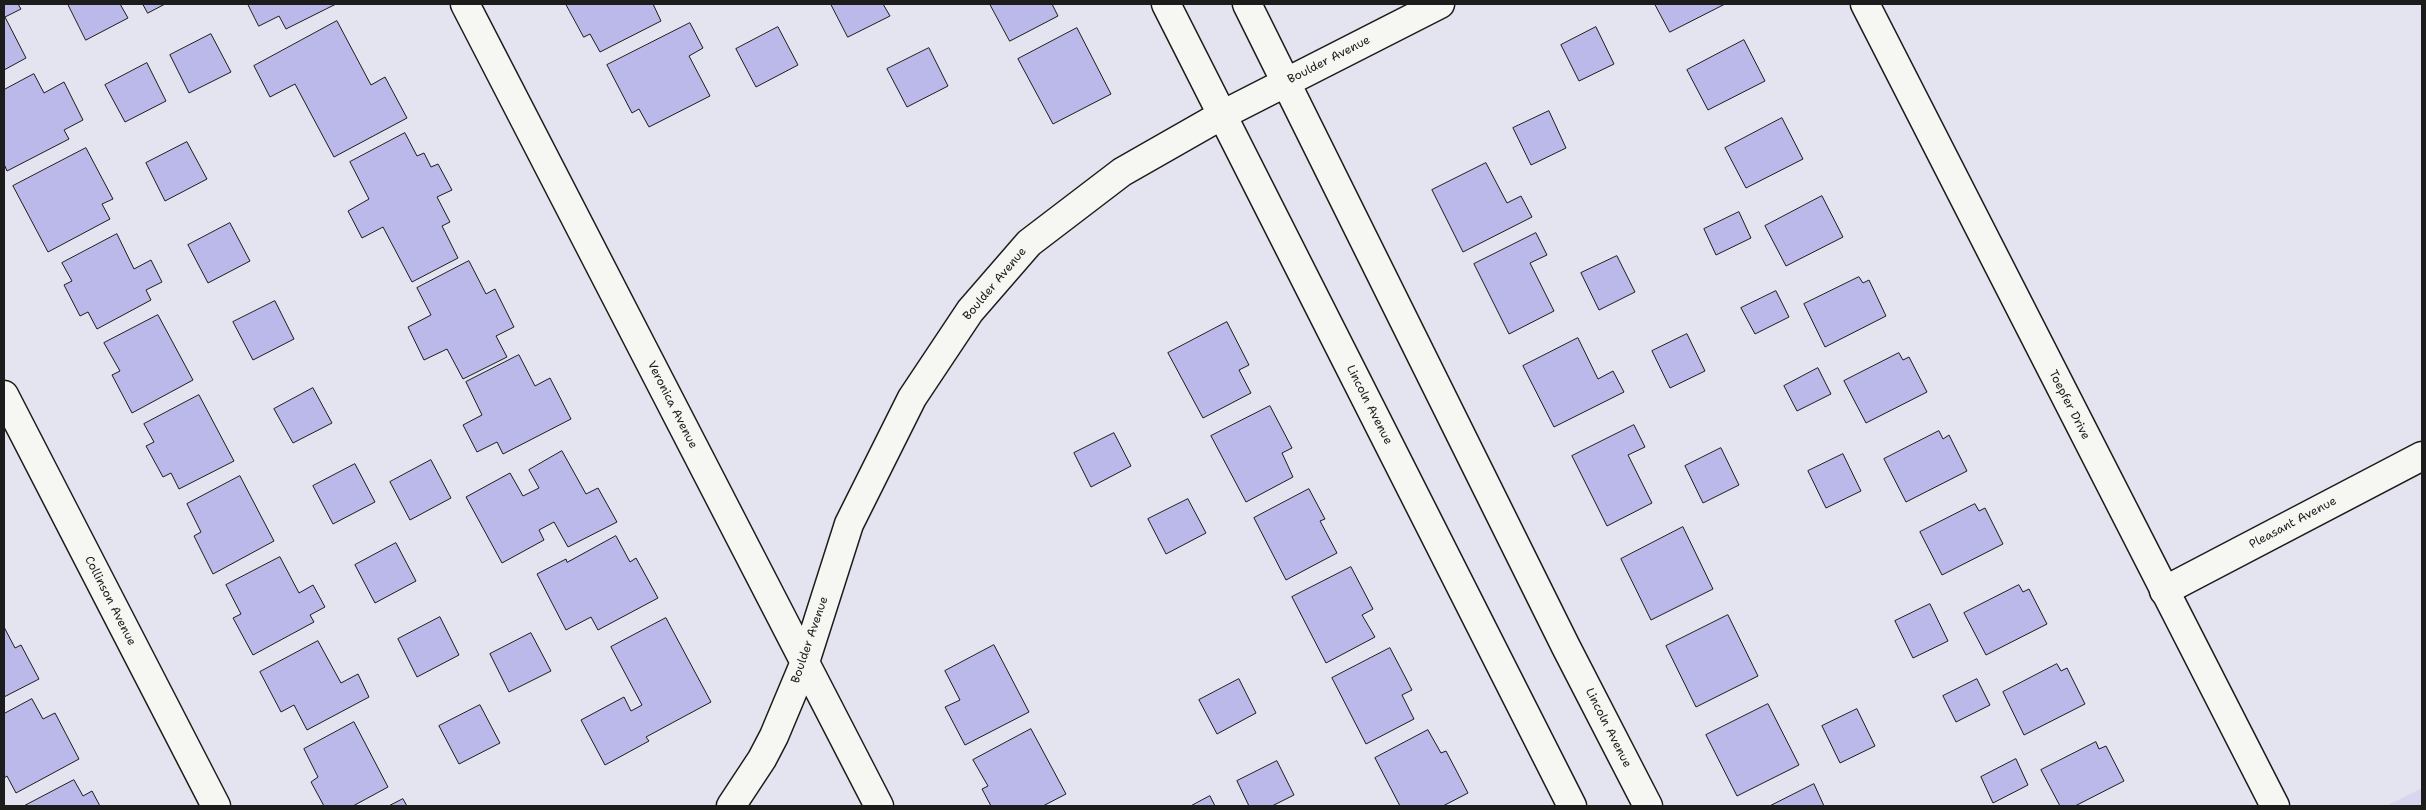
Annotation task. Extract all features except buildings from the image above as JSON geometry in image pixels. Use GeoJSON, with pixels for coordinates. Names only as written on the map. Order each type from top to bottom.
{"type":"FeatureCollection","features":[{"type":"Feature","properties":{"kind":"street","name":"Veronica Avenue"},"geometry":{"type":"LineString","coordinates":[[465,4],[879,806]]}},
{"type":"Feature","properties":{"kind":"street","name":"Lincoln Avenue"},"geometry":{"type":"LineString","coordinates":[[1166,4],[1572,806]]}},
{"type":"Feature","properties":{"kind":"street","name":"Lincoln Avenue"},"geometry":{"type":"LineString","coordinates":[[1247,4],[1287,81],[1566,647],[1648,806]]}},
{"type":"Feature","properties":{"kind":"street","name":"Boulder Avenue"},"geometry":{"type":"LineString","coordinates":[[731,806],[762,759],[805,662],[849,524],[912,398],[970,311],[1029,243],[1122,172],[1222,114],[1440,4]]}},
{"type":"Feature","properties":{"kind":"street","name":"Toepfer Drive"},"geometry":{"type":"LineString","coordinates":[[1865,4],[2275,806]]}},
{"type":"Feature","properties":{"kind":"street","name":"Collinson Avenue"},"geometry":{"type":"LineString","coordinates":[[4,395],[216,806]]}},
{"type":"Feature","properties":{"kind":"street","name":"Pleasant Avenue"},"geometry":{"type":"LineString","coordinates":[[2164,591],[2422,456]]}},
{"type":"Feature","properties":{"kind":"shaded area"},"geometry":{"type":"Polygon","coordinates":[[[2422,788],[2422,806],[2386,806],[2422,788]]]}}]}
